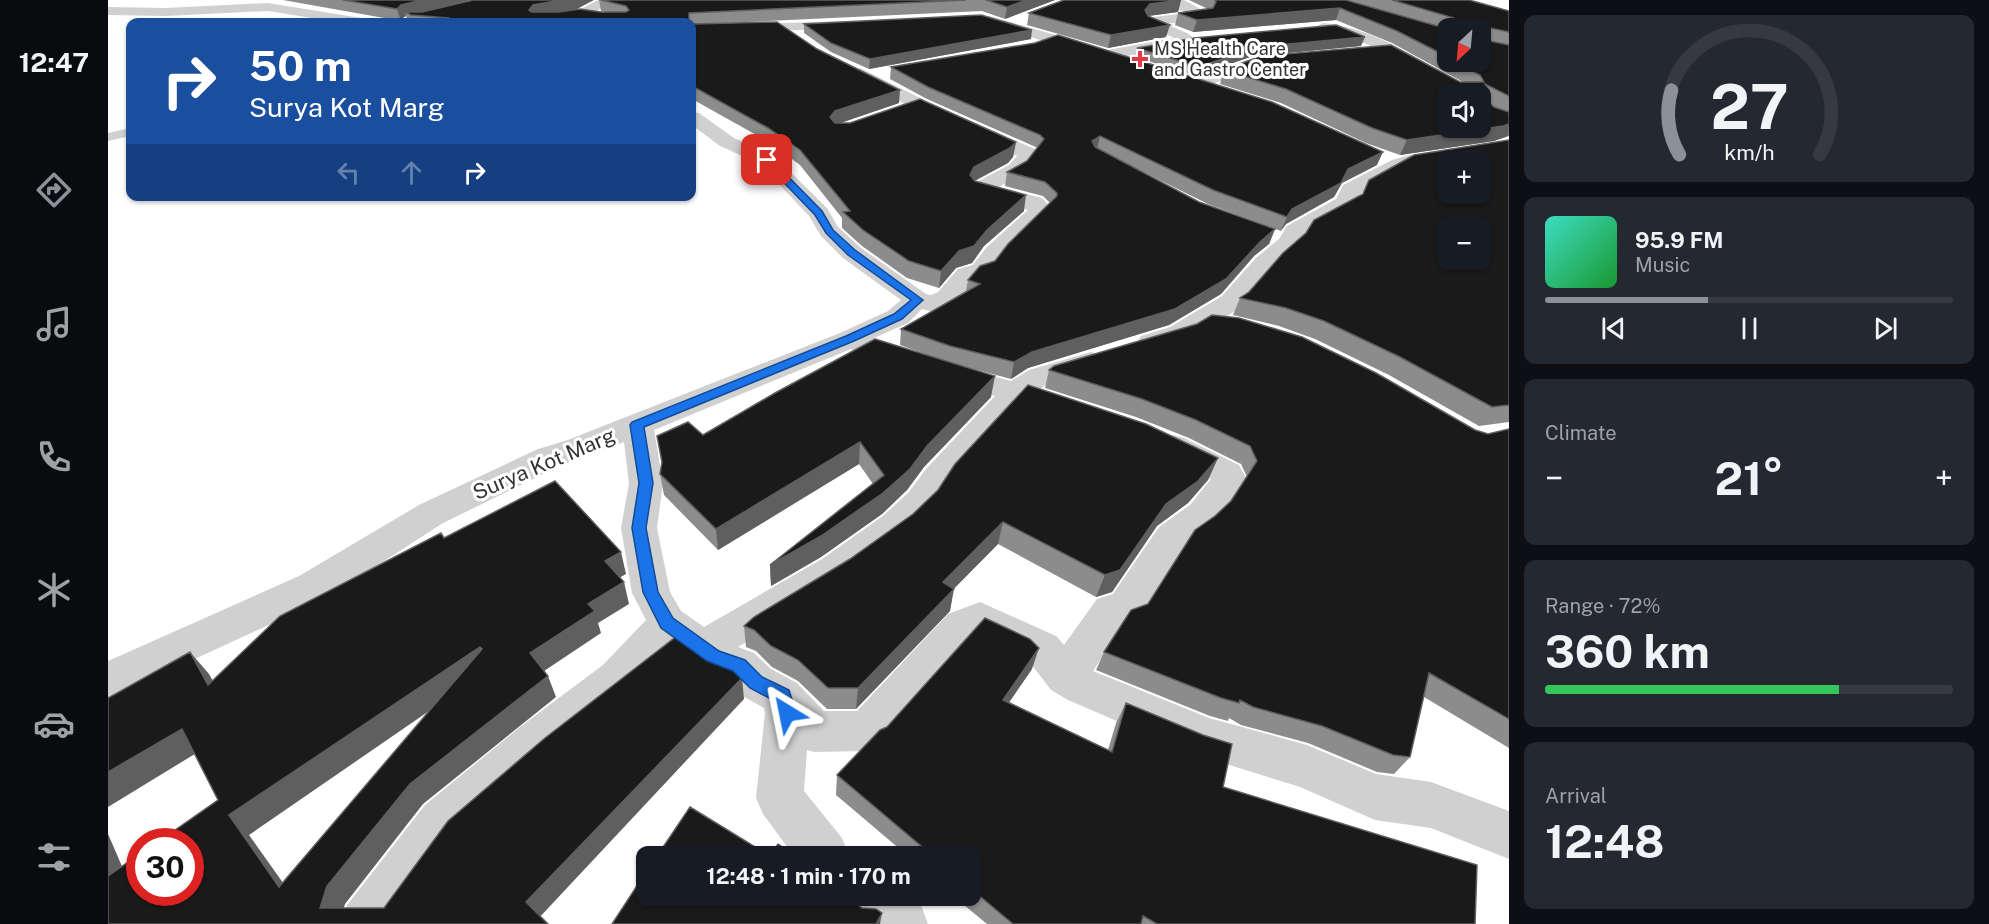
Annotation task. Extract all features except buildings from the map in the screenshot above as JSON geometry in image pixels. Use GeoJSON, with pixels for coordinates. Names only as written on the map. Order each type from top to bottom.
{"type":"FeatureCollection","features":[{"type":"Feature","properties":{"kind":"street"},"geometry":{"type":"LineString","coordinates":[[592,18],[577,16],[608,0]]}},
{"type":"Feature","properties":{"kind":"street"},"geometry":{"type":"LineString","coordinates":[[1107,55],[1194,39],[1151,23],[1204,15],[1173,2],[1177,0]]}},
{"type":"Feature","properties":{"kind":"street"},"geometry":{"type":"LineString","coordinates":[[108,11],[166,12],[268,7],[336,18]]}},
{"type":"Feature","properties":{"kind":"street"},"geometry":{"type":"LineString","coordinates":[[976,15],[1005,26],[1058,39],[1146,68]]}},
{"type":"Feature","properties":{"kind":"street"},"geometry":{"type":"LineString","coordinates":[[1005,26],[1030,17]]}},
{"type":"Feature","properties":{"kind":"street"},"geometry":{"type":"LineString","coordinates":[[696,30],[868,24]]}},
{"type":"Feature","properties":{"kind":"street"},"geometry":{"type":"LineString","coordinates":[[1314,24],[1377,26]]}},
{"type":"Feature","properties":{"kind":"street"},"geometry":{"type":"LineString","coordinates":[[1335,26],[1389,50],[1448,84]]}},
{"type":"Feature","properties":{"kind":"street"},"geometry":{"type":"LineString","coordinates":[[782,27],[807,45]]}},
{"type":"Feature","properties":{"kind":"street"},"geometry":{"type":"LineString","coordinates":[[1033,47],[1058,39]]}},
{"type":"Feature","properties":{"kind":"street"},"geometry":{"type":"LineString","coordinates":[[1357,52],[1389,50]]}},
{"type":"Feature","properties":{"kind":"street"},"geometry":{"type":"LineString","coordinates":[[1197,84],[1253,63],[1275,59]]}},
{"type":"Feature","properties":{"kind":"street"},"geometry":{"type":"LineString","coordinates":[[696,120],[727,142],[767,160],[819,213],[829,231],[852,253],[917,300],[934,304],[947,298],[967,274],[982,270],[991,255],[1029,223],[1041,209],[1034,203],[981,189],[1016,169],[1030,154],[911,108],[867,76],[846,66]]}},
{"type":"Feature","properties":{"kind":"street"},"geometry":{"type":"LineString","coordinates":[[867,76],[893,71]]}},
{"type":"Feature","properties":{"kind":"street"},"geometry":{"type":"LineString","coordinates":[[1176,78],[1227,94]]}},
{"type":"Feature","properties":{"kind":"street"},"geometry":{"type":"LineString","coordinates":[[703,648],[835,569],[896,525],[921,501],[938,477],[1016,392],[1039,376],[1180,333],[1231,302],[1264,263],[1278,239],[1346,203],[1351,190],[1389,160],[1437,156]]}},
{"type":"Feature","properties":{"kind":"street","name":"Surya Kot Marg"},"geometry":{"type":"LineString","coordinates":[[108,681],[313,587],[431,514],[520,471],[550,457],[576,449],[850,339],[898,317],[917,300]]}},
{"type":"Feature","properties":{"kind":"street"},"geometry":{"type":"LineString","coordinates":[[1200,321],[1221,321],[1241,326]]}},
{"type":"Feature","properties":{"kind":"street"},"geometry":{"type":"LineString","coordinates":[[850,339],[937,370],[1067,408]]}},
{"type":"Feature","properties":{"kind":"street"},"geometry":{"type":"LineString","coordinates":[[637,425],[646,483],[639,528],[640,536],[651,592],[667,623],[713,656],[739,666],[756,682],[783,696],[814,732],[867,731],[962,626],[980,618],[1042,648],[1066,677],[1083,687],[1207,738],[1307,767],[1375,797],[1431,805],[1509,835]]}},
{"type":"Feature","properties":{"kind":"street"},"geometry":{"type":"LineString","coordinates":[[1066,677],[1111,610],[1124,610],[1172,537],[1180,529],[1189,526],[1220,496],[1228,478],[1227,473],[1141,431]]}},
{"type":"Feature","properties":{"kind":"street"},"geometry":{"type":"LineString","coordinates":[[366,924],[442,822],[536,742],[618,678],[646,650],[667,623]]}},
{"type":"Feature","properties":{"kind":"street"},"geometry":{"type":"LineString","coordinates":[[783,696],[787,713],[780,798],[817,846]]}},
{"type":"Feature","properties":{"kind":"street"},"geometry":{"type":"LineString","coordinates":[[880,906],[902,924]]}},
{"type":"Feature","properties":{"kind":"lane"},"geometry":{"type":"LineString","coordinates":[[108,137],[126,133]]}},
{"type":"Feature","properties":{"kind":"place","name":"MS Health Care and Gastro Center"},"geometry":{"type":"Point","coordinates":[1140,59]}},
{"type":"Feature","properties":{"kind":"route"},"geometry":{"type":"LineString","coordinates":[[767,160],[819,213],[829,231],[852,253],[917,300],[898,317],[850,339],[637,425],[646,483],[639,528],[651,592],[667,623],[713,656],[739,666],[756,682],[783,696],[787,713]]}}]}
